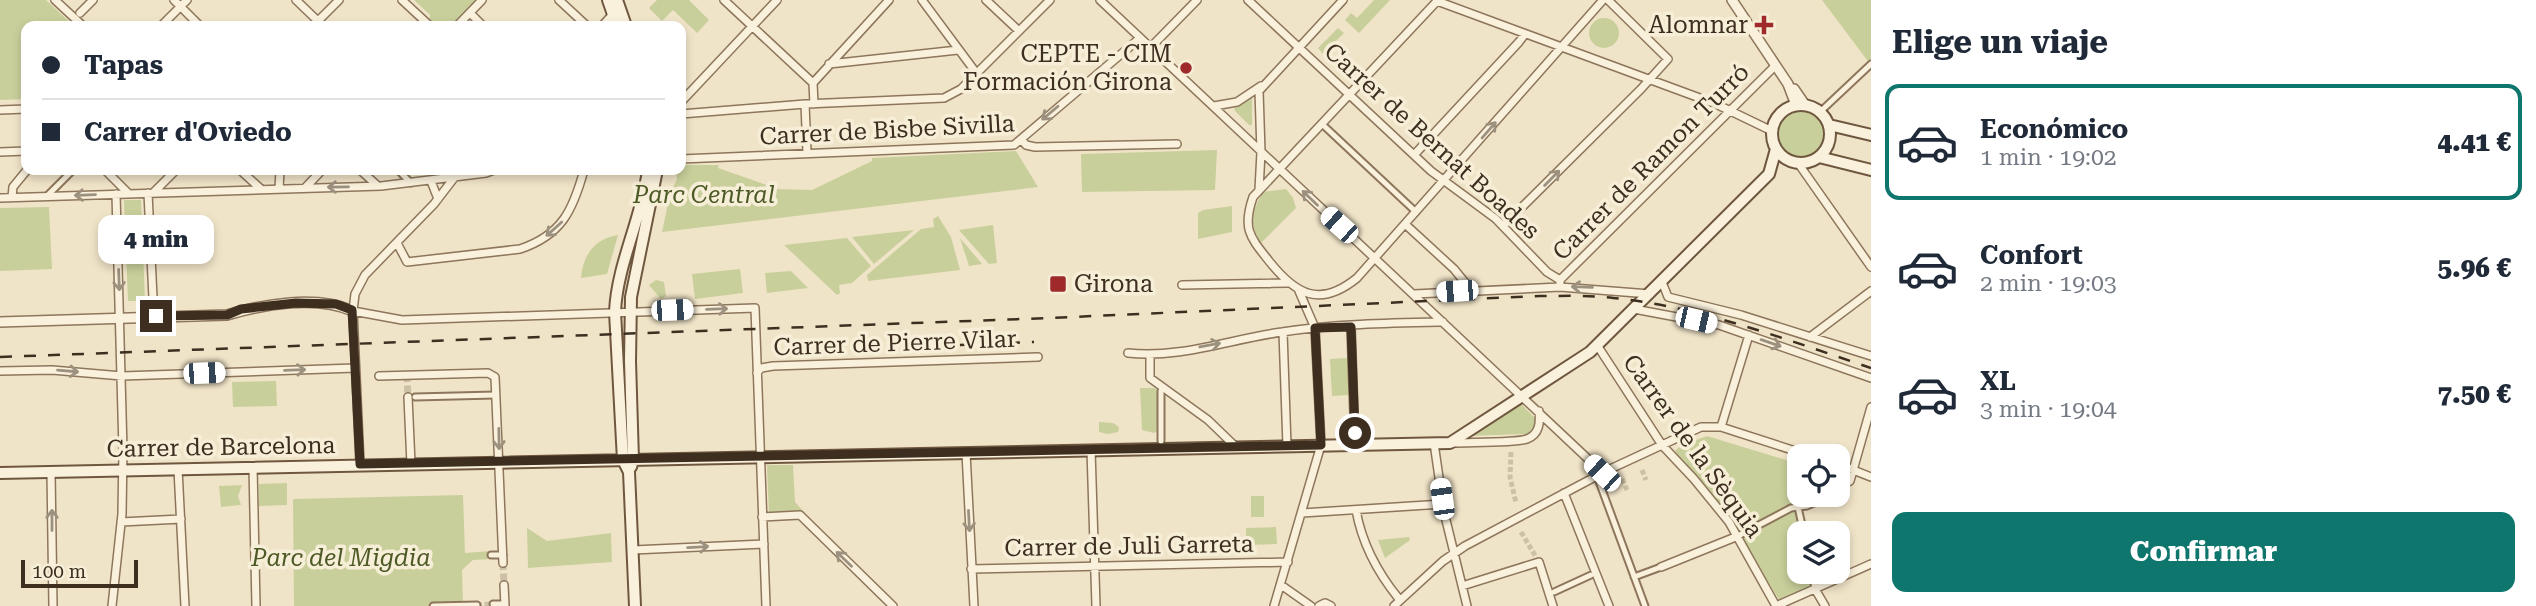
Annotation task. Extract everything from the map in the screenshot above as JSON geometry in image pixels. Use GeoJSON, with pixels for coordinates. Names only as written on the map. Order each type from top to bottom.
{"type":"FeatureCollection","features":[{"type":"Feature","properties":{"kind":"main road"},"geometry":{"type":"LineString","coordinates":[[608,0],[619,5]]}},
{"type":"Feature","properties":{"kind":"main road"},"geometry":{"type":"LineString","coordinates":[[1450,443],[1597,345],[1769,174],[1795,163],[1811,162],[1819,157],[1828,144],[1829,125],[1821,112],[1801,105],[1781,113],[1772,131],[1776,149],[1769,174]]}},
{"type":"Feature","properties":{"kind":"main road"},"geometry":{"type":"LineString","coordinates":[[1829,125],[1871,135]]}},
{"type":"Feature","properties":{"kind":"main road"},"geometry":{"type":"LineString","coordinates":[[1776,149],[1783,157],[1795,163]]}},
{"type":"Feature","properties":{"kind":"main road"},"geometry":{"type":"LineString","coordinates":[[1819,157],[1871,170]]}},
{"type":"Feature","properties":{"kind":"main road"},"geometry":{"type":"LineString","coordinates":[[635,606],[629,472],[615,313],[616,296],[647,175]]}},
{"type":"Feature","properties":{"kind":"main road"},"geometry":{"type":"LineString","coordinates":[[628,460],[631,297],[656,175]]}},
{"type":"Feature","properties":{"kind":"main road","name":"Carrer de Barcelona"},"geometry":{"type":"LineString","coordinates":[[0,473],[1287,446],[1321,445],[1355,439],[1450,443]]}},
{"type":"Feature","properties":{"kind":"street"},"geometry":{"type":"LineString","coordinates":[[55,0],[78,21]]}},
{"type":"Feature","properties":{"kind":"street"},"geometry":{"type":"LineString","coordinates":[[80,13],[93,0]]}},
{"type":"Feature","properties":{"kind":"street"},"geometry":{"type":"LineString","coordinates":[[174,0],[195,21]]}},
{"type":"Feature","properties":{"kind":"street"},"geometry":{"type":"LineString","coordinates":[[166,21],[187,0]]}},
{"type":"Feature","properties":{"kind":"street"},"geometry":{"type":"LineString","coordinates":[[296,0],[314,21]]}},
{"type":"Feature","properties":{"kind":"street"},"geometry":{"type":"LineString","coordinates":[[302,0],[315,21]]}},
{"type":"Feature","properties":{"kind":"street"},"geometry":{"type":"LineString","coordinates":[[321,21],[339,0]]}},
{"type":"Feature","properties":{"kind":"street"},"geometry":{"type":"LineString","coordinates":[[402,0],[425,21]]}},
{"type":"Feature","properties":{"kind":"street"},"geometry":{"type":"LineString","coordinates":[[462,21],[482,0]]}},
{"type":"Feature","properties":{"kind":"street"},"geometry":{"type":"LineString","coordinates":[[559,0],[582,21]]}},
{"type":"Feature","properties":{"kind":"street"},"geometry":{"type":"LineString","coordinates":[[724,0],[813,83]]}},
{"type":"Feature","properties":{"kind":"street"},"geometry":{"type":"LineString","coordinates":[[686,97],[777,0]]}},
{"type":"Feature","properties":{"kind":"street"},"geometry":{"type":"LineString","coordinates":[[814,104],[813,83],[889,0]]}},
{"type":"Feature","properties":{"kind":"street"},"geometry":{"type":"LineString","coordinates":[[922,0],[977,74]]}},
{"type":"Feature","properties":{"kind":"street"},"geometry":{"type":"LineString","coordinates":[[986,0],[1019,31]]}},
{"type":"Feature","properties":{"kind":"street"},"geometry":{"type":"LineString","coordinates":[[686,114],[805,104],[944,98],[961,89],[1050,0]]}},
{"type":"Feature","properties":{"kind":"street"},"geometry":{"type":"LineString","coordinates":[[1100,0],[1539,411],[1600,474],[1645,606]]}},
{"type":"Feature","properties":{"kind":"street"},"geometry":{"type":"LineString","coordinates":[[1151,47],[1196,0]]}},
{"type":"Feature","properties":{"kind":"street","name":"Carrer de Bernat Boades"},"geometry":{"type":"LineString","coordinates":[[1248,0],[1443,181],[1503,226],[1560,283]]}},
{"type":"Feature","properties":{"kind":"street"},"geometry":{"type":"LineString","coordinates":[[1259,190],[1261,152],[1258,95],[1298,47],[1343,0]]}},
{"type":"Feature","properties":{"kind":"street"},"geometry":{"type":"LineString","coordinates":[[1503,226],[1641,89],[1649,80],[1668,59],[1605,0],[1559,47],[1357,278],[1339,290],[1322,294],[1298,290],[1288,283],[1253,242],[1247,227],[1251,202],[1259,190],[1437,0],[1559,47],[1649,80],[1729,110],[1772,131]]}},
{"type":"Feature","properties":{"kind":"street"},"geometry":{"type":"LineString","coordinates":[[1732,0],[1801,105]]}},
{"type":"Feature","properties":{"kind":"street"},"geometry":{"type":"LineString","coordinates":[[606,21],[619,5]]}},
{"type":"Feature","properties":{"kind":"street"},"geometry":{"type":"LineString","coordinates":[[470,13],[478,21]]}},
{"type":"Feature","properties":{"kind":"street"},"geometry":{"type":"LineString","coordinates":[[1414,155],[1525,34]]}},
{"type":"Feature","properties":{"kind":"street"},"geometry":{"type":"LineString","coordinates":[[1021,139],[1140,38]]}},
{"type":"Feature","properties":{"kind":"street"},"geometry":{"type":"LineString","coordinates":[[830,64],[958,50]]}},
{"type":"Feature","properties":{"kind":"street","name":"Carrer de Ramon Turró"},"geometry":{"type":"LineString","coordinates":[[1560,283],[1774,66]]}},
{"type":"Feature","properties":{"kind":"street"},"geometry":{"type":"LineString","coordinates":[[1821,112],[1870,66]]}},
{"type":"Feature","properties":{"kind":"street"},"geometry":{"type":"LineString","coordinates":[[1214,106],[1237,102],[1265,84]]}},
{"type":"Feature","properties":{"kind":"street"},"geometry":{"type":"LineString","coordinates":[[805,104],[807,152]]}},
{"type":"Feature","properties":{"kind":"street"},"geometry":{"type":"LineString","coordinates":[[0,110],[21,109]]}},
{"type":"Feature","properties":{"kind":"street"},"geometry":{"type":"LineString","coordinates":[[1322,124],[1416,212]]}},
{"type":"Feature","properties":{"kind":"street","name":"Carrer de Bisbe Sivilla"},"geometry":{"type":"LineString","coordinates":[[686,159],[1014,145],[1021,139],[1026,145],[1035,147],[1177,144]]}},
{"type":"Feature","properties":{"kind":"street"},"geometry":{"type":"LineString","coordinates":[[0,152],[21,151]]}},
{"type":"Feature","properties":{"kind":"street"},"geometry":{"type":"LineString","coordinates":[[1795,163],[1871,267]]}},
{"type":"Feature","properties":{"kind":"street"},"geometry":{"type":"LineString","coordinates":[[12,197],[13,187],[23,175]]}},
{"type":"Feature","properties":{"kind":"street"},"geometry":{"type":"LineString","coordinates":[[47,196],[68,175]]}},
{"type":"Feature","properties":{"kind":"street"},"geometry":{"type":"LineString","coordinates":[[113,175],[128,193]]}},
{"type":"Feature","properties":{"kind":"street"},"geometry":{"type":"LineString","coordinates":[[150,193],[170,175]]}},
{"type":"Feature","properties":{"kind":"street"},"geometry":{"type":"LineString","coordinates":[[246,175],[261,189]]}},
{"type":"Feature","properties":{"kind":"street"},"geometry":{"type":"LineString","coordinates":[[279,188],[280,175]]}},
{"type":"Feature","properties":{"kind":"street"},"geometry":{"type":"LineString","coordinates":[[305,188],[317,175]]}},
{"type":"Feature","properties":{"kind":"street"},"geometry":{"type":"LineString","coordinates":[[366,175],[378,186]]}},
{"type":"Feature","properties":{"kind":"street"},"geometry":{"type":"LineString","coordinates":[[403,175],[411,183]]}},
{"type":"Feature","properties":{"kind":"street"},"geometry":{"type":"LineString","coordinates":[[446,175],[450,178]]}},
{"type":"Feature","properties":{"kind":"street"},"geometry":{"type":"LineString","coordinates":[[0,198],[378,186],[464,175]]}},
{"type":"Feature","properties":{"kind":"street"},"geometry":{"type":"LineString","coordinates":[[397,243],[407,262],[520,249],[552,231],[569,213],[583,175]]}},
{"type":"Feature","properties":{"kind":"street"},"geometry":{"type":"LineString","coordinates":[[360,464],[352,310],[359,284],[438,199],[450,178]]}},
{"type":"Feature","properties":{"kind":"street"},"geometry":{"type":"LineString","coordinates":[[431,181],[438,199]]}},
{"type":"Feature","properties":{"kind":"street"},"geometry":{"type":"LineString","coordinates":[[150,193],[153,298]]}},
{"type":"Feature","properties":{"kind":"street"},"geometry":{"type":"LineString","coordinates":[[112,606],[121,522],[122,470],[121,318],[116,194]]}},
{"type":"Feature","properties":{"kind":"street"},"geometry":{"type":"LineString","coordinates":[[1405,224],[1449,264],[1471,290]]}},
{"type":"Feature","properties":{"kind":"street"},"geometry":{"type":"LineString","coordinates":[[1662,282],[1668,297],[1741,315],[1871,356]]}},
{"type":"Feature","properties":{"kind":"street"},"geometry":{"type":"LineString","coordinates":[[1182,285],[1288,283]]}},
{"type":"Feature","properties":{"kind":"street"},"geometry":{"type":"LineString","coordinates":[[1414,294],[1560,283],[1650,294]]}},
{"type":"Feature","properties":{"kind":"street"},"geometry":{"type":"LineString","coordinates":[[1274,606],[1321,445],[1315,328],[1298,290]]}},
{"type":"Feature","properties":{"kind":"street"},"geometry":{"type":"LineString","coordinates":[[1810,337],[1871,291]]}},
{"type":"Feature","properties":{"kind":"street"},"geometry":{"type":"LineString","coordinates":[[1664,313],[1663,306],[1675,299]]}},
{"type":"Feature","properties":{"kind":"street"},"geometry":{"type":"LineString","coordinates":[[0,323],[227,315],[241,309],[296,303],[336,304],[402,320],[755,308],[766,606]]}},
{"type":"Feature","properties":{"kind":"street"},"geometry":{"type":"LineString","coordinates":[[1634,309],[1718,325],[1871,378]]}},
{"type":"Feature","properties":{"kind":"street"},"geometry":{"type":"LineString","coordinates":[[1128,353],[1150,356],[1283,331],[1443,322]]}},
{"type":"Feature","properties":{"kind":"street"},"geometry":{"type":"LineString","coordinates":[[1351,327],[1355,439]]}},
{"type":"Feature","properties":{"kind":"street"},"geometry":{"type":"LineString","coordinates":[[1283,331],[1287,446]]}},
{"type":"Feature","properties":{"kind":"street"},"geometry":{"type":"LineString","coordinates":[[1721,427],[1749,335]]}},
{"type":"Feature","properties":{"kind":"street","name":"Carrer de la Sèquia"},"geometry":{"type":"LineString","coordinates":[[1597,345],[1662,445],[1695,479],[1738,536],[1776,606]]}},
{"type":"Feature","properties":{"kind":"street"},"geometry":{"type":"LineString","coordinates":[[1150,356],[1150,378],[1208,420],[1236,447]]}},
{"type":"Feature","properties":{"kind":"street","name":"Carrer de Pierre Vilar"},"geometry":{"type":"LineString","coordinates":[[757,374],[761,368],[773,366],[1038,357]]}},
{"type":"Feature","properties":{"kind":"street"},"geometry":{"type":"LineString","coordinates":[[0,371],[52,370],[122,376],[355,368]]}},
{"type":"Feature","properties":{"kind":"street"},"geometry":{"type":"LineString","coordinates":[[379,376],[488,373],[495,377],[503,559],[491,555]]}},
{"type":"Feature","properties":{"kind":"street"},"geometry":{"type":"LineString","coordinates":[[1161,391],[1161,441]]}},
{"type":"Feature","properties":{"kind":"street"},"geometry":{"type":"LineString","coordinates":[[411,464],[412,397],[495,395]]}},
{"type":"Feature","properties":{"kind":"street"},"geometry":{"type":"LineString","coordinates":[[1850,481],[1871,407]]}},
{"type":"Feature","properties":{"kind":"street"},"geometry":{"type":"LineString","coordinates":[[1450,443],[1528,439],[1540,423],[1539,411]]}},
{"type":"Feature","properties":{"kind":"street"},"geometry":{"type":"LineString","coordinates":[[1394,606],[1455,553],[1600,474],[1671,439],[1701,427],[1721,427],[1787,448]]}},
{"type":"Feature","properties":{"kind":"street"},"geometry":{"type":"LineString","coordinates":[[1434,443],[1443,504],[1466,606]]}},
{"type":"Feature","properties":{"kind":"street"},"geometry":{"type":"LineString","coordinates":[[1091,450],[1096,606]]}},
{"type":"Feature","properties":{"kind":"street"},"geometry":{"type":"LineString","coordinates":[[966,453],[974,606]]}},
{"type":"Feature","properties":{"kind":"street"},"geometry":{"type":"LineString","coordinates":[[253,467],[256,606]]}},
{"type":"Feature","properties":{"kind":"street"},"geometry":{"type":"LineString","coordinates":[[1850,468],[1871,477]]}},
{"type":"Feature","properties":{"kind":"street"},"geometry":{"type":"LineString","coordinates":[[178,469],[185,606]]}},
{"type":"Feature","properties":{"kind":"street"},"geometry":{"type":"LineString","coordinates":[[51,472],[53,606]]}},
{"type":"Feature","properties":{"kind":"street"},"geometry":{"type":"LineString","coordinates":[[1564,493],[1609,606]]}},
{"type":"Feature","properties":{"kind":"street"},"geometry":{"type":"LineString","coordinates":[[1302,513],[1443,504]]}},
{"type":"Feature","properties":{"kind":"street"},"geometry":{"type":"LineString","coordinates":[[1634,577],[1738,536],[1791,508],[1798,507],[1801,521]]}},
{"type":"Feature","properties":{"kind":"street"},"geometry":{"type":"LineString","coordinates":[[1356,510],[1371,557],[1381,576],[1399,599]]}},
{"type":"Feature","properties":{"kind":"street"},"geometry":{"type":"LineString","coordinates":[[762,517],[800,515],[893,606]]}},
{"type":"Feature","properties":{"kind":"street"},"geometry":{"type":"LineString","coordinates":[[121,522],[181,520]]}},
{"type":"Feature","properties":{"kind":"street"},"geometry":{"type":"LineString","coordinates":[[633,551],[764,544]]}},
{"type":"Feature","properties":{"kind":"street","name":"Carrer de Juli Garreta"},"geometry":{"type":"LineString","coordinates":[[971,569],[1288,562]]}},
{"type":"Feature","properties":{"kind":"street"},"geometry":{"type":"LineString","coordinates":[[1462,586],[1539,562],[1553,606]]}},
{"type":"Feature","properties":{"kind":"street"},"geometry":{"type":"LineString","coordinates":[[1776,606],[1871,564]]}},
{"type":"Feature","properties":{"kind":"street"},"geometry":{"type":"LineString","coordinates":[[1554,592],[1591,575]]}},
{"type":"Feature","properties":{"kind":"street"},"geometry":{"type":"LineString","coordinates":[[1814,584],[1825,606]]}},
{"type":"Feature","properties":{"kind":"street"},"geometry":{"type":"LineString","coordinates":[[493,604],[505,605],[504,585]]}},
{"type":"Feature","properties":{"kind":"street"},"geometry":{"type":"LineString","coordinates":[[1281,585],[1311,606]]}},
{"type":"Feature","properties":{"kind":"street"},"geometry":{"type":"LineString","coordinates":[[1319,606],[1325,603],[1331,606]]}},
{"type":"Feature","properties":{"kind":"street"},"geometry":{"type":"LineString","coordinates":[[433,606],[477,605]]}},
{"type":"Feature","properties":{"kind":"green space"},"geometry":{"type":"Polygon","coordinates":[[[0,0],[46,0],[69,21],[21,21],[21,99],[0,100],[0,0]]]}},
{"type":"Feature","properties":{"kind":"green space"},"geometry":{"type":"Polygon","coordinates":[[[414,0],[476,0],[456,21],[431,21],[430,15],[414,0]]]}},
{"type":"Feature","properties":{"kind":"green space"},"geometry":{"type":"Polygon","coordinates":[[[657,0],[689,0],[709,20],[697,33],[673,10],[662,21],[649,8],[657,0]]]}},
{"type":"Feature","properties":{"kind":"green space"},"geometry":{"type":"Polygon","coordinates":[[[1374,0],[1390,0],[1359,33],[1345,20],[1351,13],[1357,18],[1374,0]]]}},
{"type":"Feature","properties":{"kind":"green space"},"geometry":{"type":"Polygon","coordinates":[[[1822,0],[1871,0],[1871,65],[1870,64],[1822,0]]]}},
{"type":"Feature","properties":{"kind":"green space"},"geometry":{"type":"Polygon","coordinates":[[[1604,18],[1610,19],[1618,27],[1618,39],[1610,47],[1604,48],[1598,47],[1590,39],[1589,33],[1590,27],[1598,19],[1604,18]]]}},
{"type":"Feature","properties":{"kind":"green space"},"geometry":{"type":"Polygon","coordinates":[[[1338,28],[1344,33],[1323,54],[1318,48],[1338,28]]]}},
{"type":"Feature","properties":{"kind":"green space"},"geometry":{"type":"Polygon","coordinates":[[[1252,95],[1252,125],[1249,125],[1235,111],[1234,106],[1252,95]]]}},
{"type":"Feature","properties":{"kind":"green space"},"geometry":{"type":"Polygon","coordinates":[[[1801,109],[1818,117],[1826,134],[1818,151],[1801,159],[1784,151],[1776,134],[1784,117],[1801,109]]]}},
{"type":"Feature","properties":{"kind":"green space"},"geometry":{"type":"Polygon","coordinates":[[[1217,150],[1215,190],[1082,192],[1081,154],[1217,150]]]}},
{"type":"Feature","properties":{"kind":"green space","name":"Parc Central"},"geometry":{"type":"Polygon","coordinates":[[[1016,151],[1038,187],[662,232],[677,175],[686,175],[686,165],[719,165],[718,168],[778,189],[812,190],[872,161],[872,158],[1016,151]]]}},
{"type":"Feature","properties":{"kind":"green space"},"geometry":{"type":"Polygon","coordinates":[[[1286,189],[1296,208],[1261,243],[1253,223],[1256,205],[1263,192],[1286,189]]]}},
{"type":"Feature","properties":{"kind":"green space"},"geometry":{"type":"Polygon","coordinates":[[[124,200],[141,200],[145,301],[128,301],[124,200]]]}},
{"type":"Feature","properties":{"kind":"green space"},"geometry":{"type":"Polygon","coordinates":[[[1232,206],[1232,232],[1198,239],[1198,213],[1232,206]]]}},
{"type":"Feature","properties":{"kind":"green space"},"geometry":{"type":"Polygon","coordinates":[[[49,207],[52,269],[0,271],[0,208],[49,207]]]}},
{"type":"Feature","properties":{"kind":"green space"},"geometry":{"type":"Polygon","coordinates":[[[938,216],[951,237],[960,270],[868,281],[867,275],[921,229],[934,227],[933,219],[938,216]]]}},
{"type":"Feature","properties":{"kind":"green space"},"geometry":{"type":"Polygon","coordinates":[[[993,225],[997,263],[989,264],[959,230],[993,225]]]}},
{"type":"Feature","properties":{"kind":"green space"},"geometry":{"type":"Polygon","coordinates":[[[914,230],[874,264],[852,237],[914,230]]]}},
{"type":"Feature","properties":{"kind":"green space"},"geometry":{"type":"Polygon","coordinates":[[[618,235],[607,274],[581,278],[584,262],[591,249],[602,240],[618,235]]]}},
{"type":"Feature","properties":{"kind":"green space"},"geometry":{"type":"Polygon","coordinates":[[[847,238],[871,266],[852,283],[839,285],[840,293],[837,295],[784,245],[847,238]]]}},
{"type":"Feature","properties":{"kind":"green space"},"geometry":{"type":"Polygon","coordinates":[[[960,238],[982,264],[969,266],[960,238]]]}},
{"type":"Feature","properties":{"kind":"green space"},"geometry":{"type":"Polygon","coordinates":[[[740,269],[743,293],[695,299],[692,274],[740,269]]]}},
{"type":"Feature","properties":{"kind":"green space"},"geometry":{"type":"Polygon","coordinates":[[[791,271],[808,288],[767,293],[765,273],[791,271]]]}},
{"type":"Feature","properties":{"kind":"green space"},"geometry":{"type":"Polygon","coordinates":[[[656,280],[664,282],[666,296],[661,299],[649,285],[656,280]]]}},
{"type":"Feature","properties":{"kind":"green space"},"geometry":{"type":"Polygon","coordinates":[[[1348,358],[1349,395],[1332,396],[1330,359],[1348,358]]]}},
{"type":"Feature","properties":{"kind":"green space"},"geometry":{"type":"Polygon","coordinates":[[[276,381],[277,406],[233,407],[232,382],[276,381]]]}},
{"type":"Feature","properties":{"kind":"green space"},"geometry":{"type":"Polygon","coordinates":[[[1140,388],[1155,388],[1157,391],[1159,430],[1154,433],[1142,430],[1140,388]]]}},
{"type":"Feature","properties":{"kind":"green space"},"geometry":{"type":"Polygon","coordinates":[[[1519,402],[1537,420],[1535,429],[1528,434],[1466,436],[1519,402]]]}},
{"type":"Feature","properties":{"kind":"green space"},"geometry":{"type":"Polygon","coordinates":[[[1099,422],[1113,423],[1119,427],[1118,432],[1099,432],[1099,422]]]}},
{"type":"Feature","properties":{"kind":"green space"},"geometry":{"type":"Polygon","coordinates":[[[1707,436],[1787,460],[1787,507],[1795,507],[1798,521],[1787,521],[1787,584],[1812,584],[1813,587],[1780,601],[1718,505],[1675,451],[1680,446],[1707,436]]]}},
{"type":"Feature","properties":{"kind":"green space"},"geometry":{"type":"Polygon","coordinates":[[[767,465],[793,465],[795,502],[804,512],[769,514],[767,465]]]}},
{"type":"Feature","properties":{"kind":"green space"},"geometry":{"type":"Polygon","coordinates":[[[287,483],[287,505],[259,506],[259,484],[287,483]]]}},
{"type":"Feature","properties":{"kind":"green space"},"geometry":{"type":"Polygon","coordinates":[[[242,485],[238,496],[241,505],[221,507],[219,486],[242,485]]]}},
{"type":"Feature","properties":{"kind":"green space","name":"Parc del Migdia"},"geometry":{"type":"Polygon","coordinates":[[[463,495],[465,553],[491,551],[491,559],[473,560],[462,570],[463,606],[294,606],[293,499],[463,495]]]}},
{"type":"Feature","properties":{"kind":"green space"},"geometry":{"type":"Polygon","coordinates":[[[1251,496],[1264,496],[1264,517],[1251,517],[1251,496]]]}},
{"type":"Feature","properties":{"kind":"green space"},"geometry":{"type":"Polygon","coordinates":[[[1276,527],[1277,544],[1246,545],[1246,528],[1276,527]]]}},
{"type":"Feature","properties":{"kind":"green space"},"geometry":{"type":"Polygon","coordinates":[[[527,528],[547,541],[611,533],[612,562],[528,568],[527,528]]]}},
{"type":"Feature","properties":{"kind":"green space"},"geometry":{"type":"Polygon","coordinates":[[[1409,537],[1410,540],[1385,558],[1378,540],[1409,537]]]}},
{"type":"Feature","properties":{"kind":"tunnel"},"geometry":{"type":"LineString","coordinates":[[407,375],[408,397]]}},
{"type":"Feature","properties":{"kind":"tunnel"},"geometry":{"type":"LineString","coordinates":[[1511,452],[1510,477],[1516,503]]}},
{"type":"Feature","properties":{"kind":"tunnel"},"geometry":{"type":"LineString","coordinates":[[1642,470],[1646,480]]}},
{"type":"Feature","properties":{"kind":"tunnel"},"geometry":{"type":"LineString","coordinates":[[1622,479],[1627,490]]}},
{"type":"Feature","properties":{"kind":"tunnel"},"geometry":{"type":"LineString","coordinates":[[1521,532],[1536,557]]}},
{"type":"Feature","properties":{"kind":"tunnel"},"geometry":{"type":"LineString","coordinates":[[503,563],[504,585]]}},
{"type":"Feature","properties":{"kind":"tunnel"},"geometry":{"type":"LineString","coordinates":[[477,605],[493,604]]}},
{"type":"Feature","properties":{"kind":"railway"},"geometry":{"type":"LineString","coordinates":[[0,357],[1576,296],[1646,302],[1712,317],[1871,368]]}},
{"type":"Feature","properties":{"kind":"railway"},"geometry":{"type":"LineString","coordinates":[[912,347],[1034,342]]}},
{"type":"Feature","properties":{"kind":"place","name":"Alomnar"},"geometry":{"type":"Point","coordinates":[1764,25]}},
{"type":"Feature","properties":{"kind":"place","name":"CEPTE - CIM Formación Girona"},"geometry":{"type":"Point","coordinates":[1186,68]}},
{"type":"Feature","properties":{"kind":"place","name":"Girona"},"geometry":{"type":"Point","coordinates":[1058,284]}},
{"type":"Feature","properties":{"kind":"route"},"geometry":{"type":"LineString","coordinates":[[156,316],[227,315],[241,309],[296,303],[336,304],[352,310],[360,464],[1321,445],[1315,328],[1351,327],[1355,433]]}}]}
